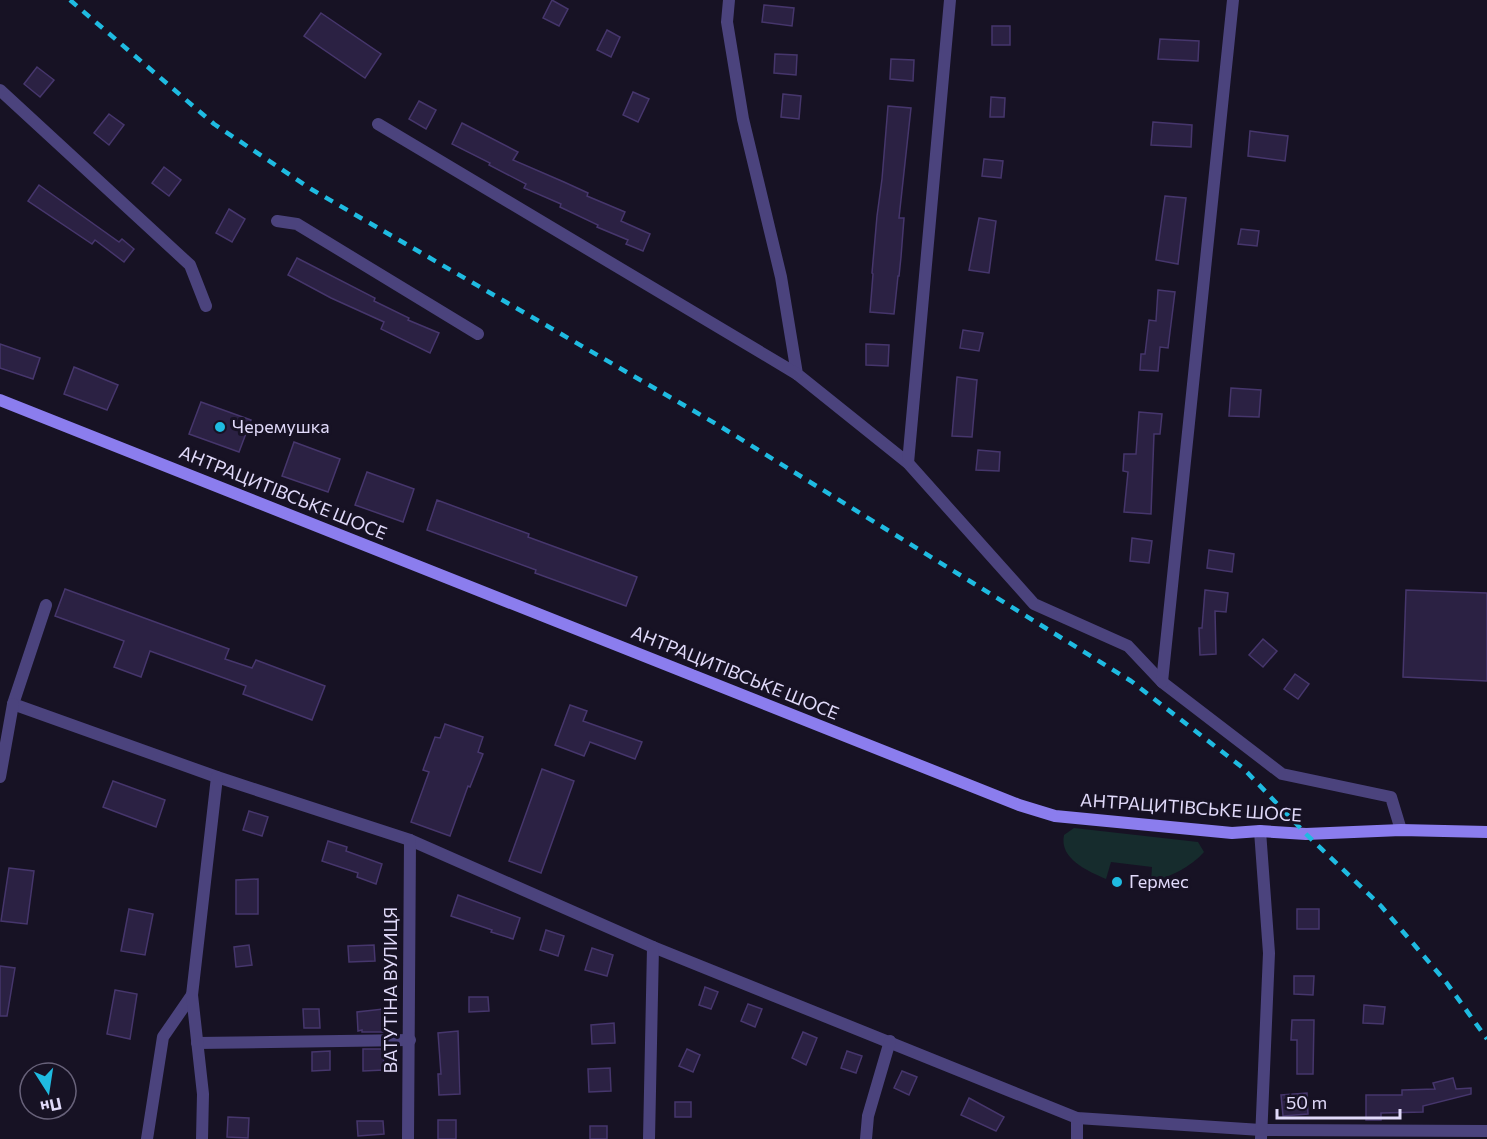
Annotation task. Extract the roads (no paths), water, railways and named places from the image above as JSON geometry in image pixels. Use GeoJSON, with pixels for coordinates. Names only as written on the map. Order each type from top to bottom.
{"type":"FeatureCollection","features":[{"type":"Feature","properties":{"kind":"main road","name":"АНТРАЦИТІВСЬКЕ ШОСЕ"},"geometry":{"type":"LineString","coordinates":[[0,400],[1019,805],[1055,816],[1232,833],[1260,831],[1306,834],[1401,830],[1487,832]]}},
{"type":"Feature","properties":{"kind":"street"},"geometry":{"type":"LineString","coordinates":[[729,0],[727,22],[743,119],[781,277],[797,374]]}},
{"type":"Feature","properties":{"kind":"street"},"geometry":{"type":"LineString","coordinates":[[908,463],[950,0]]}},
{"type":"Feature","properties":{"kind":"street"},"geometry":{"type":"LineString","coordinates":[[1162,681],[1233,0]]}},
{"type":"Feature","properties":{"kind":"street"},"geometry":{"type":"LineString","coordinates":[[0,90],[190,265],[206,306]]}},
{"type":"Feature","properties":{"kind":"street"},"geometry":{"type":"LineString","coordinates":[[378,124],[797,374],[908,463],[1034,604],[1128,646],[1162,681],[1282,774],[1391,797],[1401,830]]}},
{"type":"Feature","properties":{"kind":"street"},"geometry":{"type":"LineString","coordinates":[[277,221],[297,224],[478,334]]}},
{"type":"Feature","properties":{"kind":"street"},"geometry":{"type":"LineString","coordinates":[[0,777],[13,704],[46,605]]}},
{"type":"Feature","properties":{"kind":"street"},"geometry":{"type":"LineString","coordinates":[[13,704],[217,777],[410,840],[653,947],[890,1041],[1077,1119],[1261,1135],[1487,1131]]}},
{"type":"Feature","properties":{"kind":"street"},"geometry":{"type":"LineString","coordinates":[[202,1139],[203,1094],[192,995],[217,777]]}},
{"type":"Feature","properties":{"kind":"street"},"geometry":{"type":"LineString","coordinates":[[1260,831],[1269,953],[1261,1135]]}},
{"type":"Feature","properties":{"kind":"street","name":"ВАТУТІНА ВУЛИЦЯ"},"geometry":{"type":"LineString","coordinates":[[408,1139],[410,840]]}},
{"type":"Feature","properties":{"kind":"street"},"geometry":{"type":"LineString","coordinates":[[649,1139],[653,947]]}},
{"type":"Feature","properties":{"kind":"street"},"geometry":{"type":"LineString","coordinates":[[147,1139],[163,1036],[192,995]]}},
{"type":"Feature","properties":{"kind":"street"},"geometry":{"type":"LineString","coordinates":[[197,1043],[410,1040]]}},
{"type":"Feature","properties":{"kind":"street"},"geometry":{"type":"LineString","coordinates":[[866,1139],[868,1116],[890,1041]]}},
{"type":"Feature","properties":{"kind":"street"},"geometry":{"type":"LineString","coordinates":[[1077,1119],[1077,1139]]}},
{"type":"Feature","properties":{"kind":"railway"},"geometry":{"type":"LineString","coordinates":[[70,0],[214,124],[311,189],[718,425],[1131,681],[1243,768],[1306,834],[1381,906],[1446,982],[1487,1039]]}},
{"type":"Feature","properties":{"kind":"place","name":"Черемушка"},"geometry":{"type":"Point","coordinates":[220,427]}},
{"type":"Feature","properties":{"kind":"place","name":"Гермес"},"geometry":{"type":"Point","coordinates":[1117,882]}}]}
